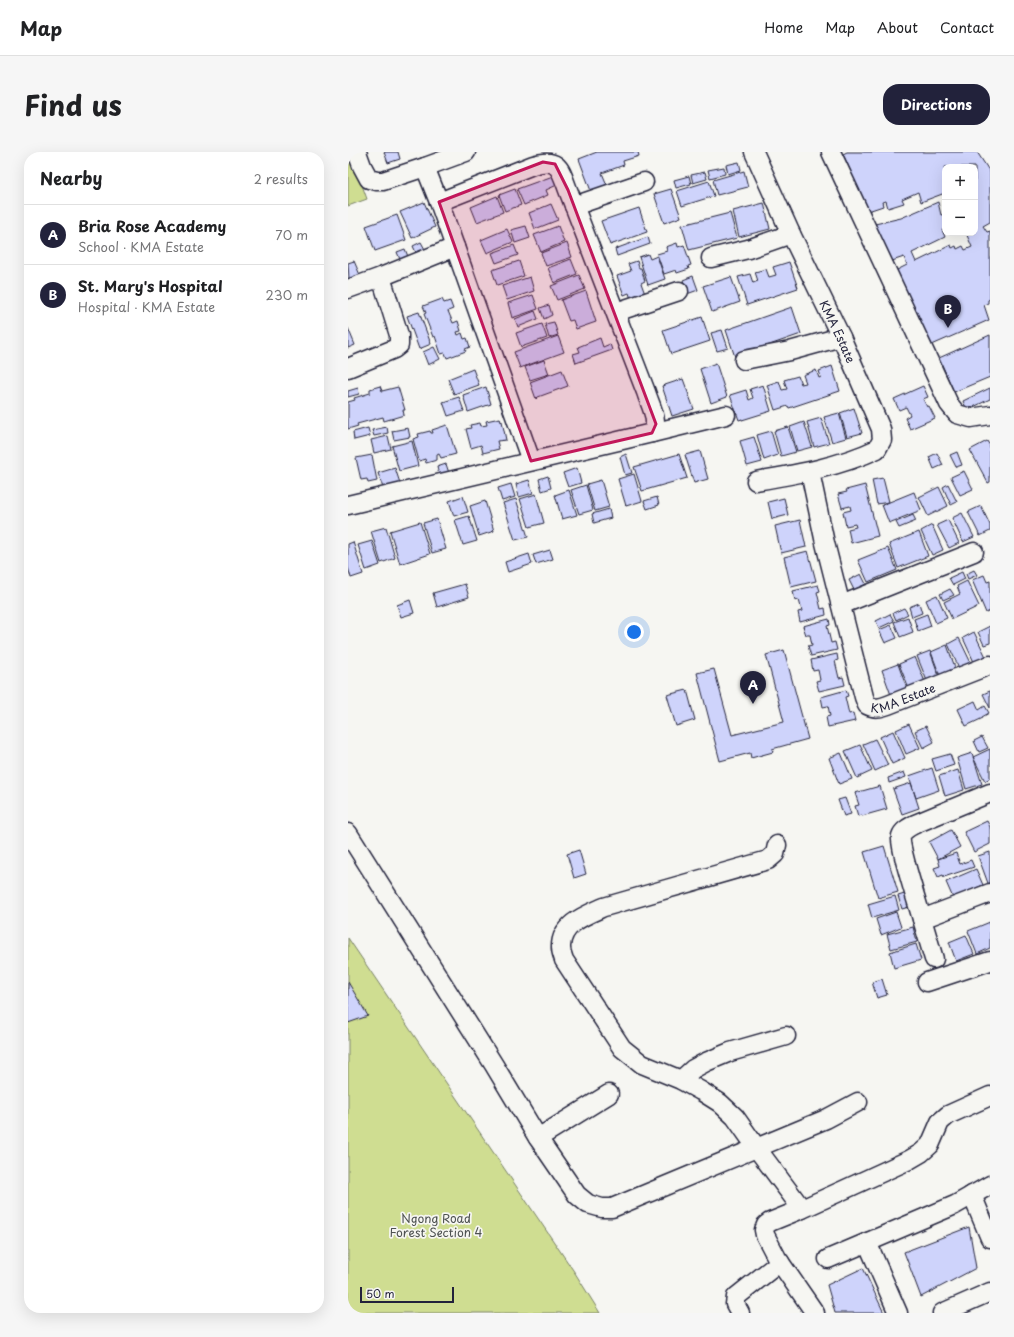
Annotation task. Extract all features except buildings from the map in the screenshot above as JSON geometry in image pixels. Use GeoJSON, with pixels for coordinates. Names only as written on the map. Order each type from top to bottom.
{"type":"FeatureCollection","features":[{"type":"Feature","properties":{"kind":"street"},"geometry":{"type":"LineString","coordinates":[[360,159],[369,178],[377,181],[425,168],[466,152]]}},
{"type":"Feature","properties":{"kind":"street","name":"KMA Estate"},"geometry":{"type":"LineString","coordinates":[[754,152],[791,234],[841,337],[880,429],[882,440],[877,449],[863,456],[810,472],[756,482]]}},
{"type":"Feature","properties":{"kind":"street"},"geometry":{"type":"LineString","coordinates":[[831,152],[949,404],[957,414],[971,418],[990,415]]}},
{"type":"Feature","properties":{"kind":"street"},"geometry":{"type":"LineString","coordinates":[[439,202],[543,162],[555,164],[560,170],[616,312],[654,417],[656,424],[652,433]]}},
{"type":"Feature","properties":{"kind":"street"},"geometry":{"type":"LineString","coordinates":[[425,168],[439,202],[531,461]]}},
{"type":"Feature","properties":{"kind":"street"},"geometry":{"type":"LineString","coordinates":[[574,206],[644,182]]}},
{"type":"Feature","properties":{"kind":"street"},"geometry":{"type":"LineString","coordinates":[[711,258],[748,249],[791,234]]}},
{"type":"Feature","properties":{"kind":"street"},"geometry":{"type":"LineString","coordinates":[[348,289],[455,247]]}},
{"type":"Feature","properties":{"kind":"street"},"geometry":{"type":"LineString","coordinates":[[348,368],[399,346],[399,335],[381,277]]}},
{"type":"Feature","properties":{"kind":"street"},"geometry":{"type":"LineString","coordinates":[[616,312],[679,291]]}},
{"type":"Feature","properties":{"kind":"street"},"geometry":{"type":"LineString","coordinates":[[744,360],[790,351],[841,337]]}},
{"type":"Feature","properties":{"kind":"street"},"geometry":{"type":"LineString","coordinates":[[348,505],[726,415]]}},
{"type":"Feature","properties":{"kind":"street","name":"KMA Estate"},"geometry":{"type":"LineString","coordinates":[[810,472],[825,543],[867,705],[872,708],[880,708],[990,665]]}},
{"type":"Feature","properties":{"kind":"street"},"geometry":{"type":"LineString","coordinates":[[841,605],[974,552]]}},
{"type":"Feature","properties":{"kind":"street"},"geometry":{"type":"LineString","coordinates":[[934,959],[904,855],[901,836],[906,830],[915,824],[990,793]]}},
{"type":"Feature","properties":{"kind":"street"},"geometry":{"type":"LineString","coordinates":[[348,833],[494,1065],[538,1138],[577,1194],[588,1204],[602,1208],[612,1208],[826,1120],[858,1102]]}},
{"type":"Feature","properties":{"kind":"street"},"geometry":{"type":"LineString","coordinates":[[777,845],[775,854],[768,860],[604,907],[588,914],[568,927],[562,937],[561,949],[564,960],[622,1048],[642,1064],[681,1080],[701,1090],[720,1103],[735,1117],[802,1209]]}},
{"type":"Feature","properties":{"kind":"street"},"geometry":{"type":"LineString","coordinates":[[922,919],[990,893]]}},
{"type":"Feature","properties":{"kind":"street"},"geometry":{"type":"LineString","coordinates":[[927,982],[990,961]]}},
{"type":"Feature","properties":{"kind":"street"},"geometry":{"type":"LineString","coordinates":[[681,1080],[693,1069],[706,1062],[730,1052],[786,1036]]}},
{"type":"Feature","properties":{"kind":"street"},"geometry":{"type":"LineString","coordinates":[[538,1138],[609,1094]]}},
{"type":"Feature","properties":{"kind":"street"},"geometry":{"type":"LineString","coordinates":[[815,1313],[767,1241],[764,1230],[766,1225],[909,1160],[921,1153],[930,1144],[940,1122],[948,1115],[990,1096]]}},
{"type":"Feature","properties":{"kind":"street"},"geometry":{"type":"LineString","coordinates":[[828,1259],[955,1205],[990,1185]]}},
{"type":"Feature","properties":{"kind":"street"},"geometry":{"type":"LineString","coordinates":[[972,1195],[990,1238]]}},
{"type":"Feature","properties":{"kind":"street"},"geometry":{"type":"LineString","coordinates":[[867,1242],[898,1313]]}},
{"type":"Feature","properties":{"kind":"street"},"geometry":{"type":"LineString","coordinates":[[740,1313],[735,1304],[736,1297],[780,1262]]}},
{"type":"Feature","properties":{"kind":"street"},"geometry":{"type":"LineString","coordinates":[[942,1313],[990,1292]]}},
{"type":"Feature","properties":{"kind":"highlighted area"},"geometry":{"type":"Polygon","coordinates":[[[543,162],[555,164],[568,190],[656,424],[652,433],[531,461],[439,202],[543,162]]]}},
{"type":"Feature","properties":{"kind":"green space"},"geometry":{"type":"Polygon","coordinates":[[[348,152],[350,152],[367,199],[348,206],[348,152]]]}},
{"type":"Feature","properties":{"kind":"green space","name":"Ngong Road Forest Section 4"},"geometry":{"type":"Polygon","coordinates":[[[348,938],[575,1273],[600,1313],[348,1313],[348,938]]]}},
{"type":"Feature","properties":{"kind":"place","name":"St. Mary's Hospital"},"geometry":{"type":"Point","coordinates":[948,328]}},
{"type":"Feature","properties":{"kind":"place","name":"Bria Rose Academy"},"geometry":{"type":"Point","coordinates":[753,704]}}]}
